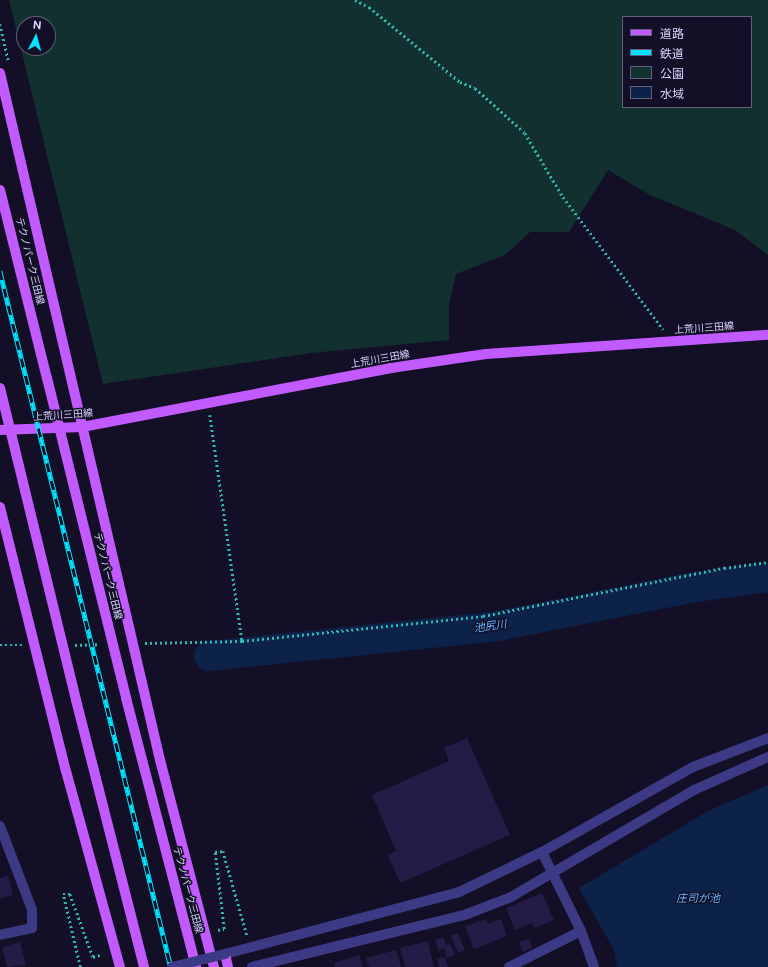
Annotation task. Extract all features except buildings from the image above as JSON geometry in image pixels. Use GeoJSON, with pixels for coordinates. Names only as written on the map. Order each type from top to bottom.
{"type":"FeatureCollection","features":[{"type":"Feature","properties":{"kind":"main road"},"geometry":{"type":"LineString","coordinates":[[0,73],[82,427],[121,585],[160,760],[214,967]]}},
{"type":"Feature","properties":{"kind":"main road","name":"テクノパーク三田線"},"geometry":{"type":"LineString","coordinates":[[0,190],[126,698],[196,967]]}},
{"type":"Feature","properties":{"kind":"main road","name":"上荒川三田線"},"geometry":{"type":"LineString","coordinates":[[0,430],[82,427],[209,405],[391,368],[486,354],[768,335]]}},
{"type":"Feature","properties":{"kind":"main road"},"geometry":{"type":"LineString","coordinates":[[0,388],[76,700],[144,967]]}},
{"type":"Feature","properties":{"kind":"main road"},"geometry":{"type":"LineString","coordinates":[[0,507],[64,764],[120,967]]}},
{"type":"Feature","properties":{"kind":"main road"},"geometry":{"type":"LineString","coordinates":[[225,954],[228,967]]}},
{"type":"Feature","properties":{"kind":"street"},"geometry":{"type":"LineString","coordinates":[[172,967],[459,892],[542,852],[694,767],[768,738]]}},
{"type":"Feature","properties":{"kind":"street"},"geometry":{"type":"LineString","coordinates":[[252,967],[467,914],[511,897],[694,790],[768,757]]}},
{"type":"Feature","properties":{"kind":"street"},"geometry":{"type":"LineString","coordinates":[[0,826],[32,910],[32,928],[0,935]]}},
{"type":"Feature","properties":{"kind":"street"},"geometry":{"type":"LineString","coordinates":[[542,852],[551,873],[581,931],[594,967]]}},
{"type":"Feature","properties":{"kind":"street"},"geometry":{"type":"LineString","coordinates":[[509,967],[581,931]]}},
{"type":"Feature","properties":{"kind":"path"},"geometry":{"type":"LineString","coordinates":[[355,0],[369,7],[460,82],[475,88],[526,133],[563,197],[673,342]]}},
{"type":"Feature","properties":{"kind":"path"},"geometry":{"type":"LineString","coordinates":[[209,405],[242,641],[483,616],[724,568],[768,562]]}},
{"type":"Feature","properties":{"kind":"path"},"geometry":{"type":"LineString","coordinates":[[143,635],[147,650]]}},
{"type":"Feature","properties":{"kind":"path"},"geometry":{"type":"LineString","coordinates":[[215,922],[217,930],[224,929],[215,852],[223,851],[251,947]]}},
{"type":"Feature","properties":{"kind":"green space"},"geometry":{"type":"Polygon","coordinates":[[[9,0],[768,0],[768,255],[735,230],[650,195],[608,170],[569,232],[530,232],[505,255],[456,274],[449,305],[449,340],[311,353],[103,384],[23,56],[56,56],[56,16],[16,16],[16,29],[9,0]]]}},
{"type":"Feature","properties":{"kind":"water","name":"庄司が池"},"geometry":{"type":"Polygon","coordinates":[[[768,785],[768,967],[617,967],[614,950],[579,888],[708,811],[768,785]]]}},
{"type":"Feature","properties":{"kind":"waterway","name":"池尻川"},"geometry":{"type":"LineString","coordinates":[[209,656],[498,626],[690,588],[768,577]]}},
{"type":"Feature","properties":{"kind":"railway"},"geometry":{"type":"LineString","coordinates":[[0,271],[171,967]]}}]}
